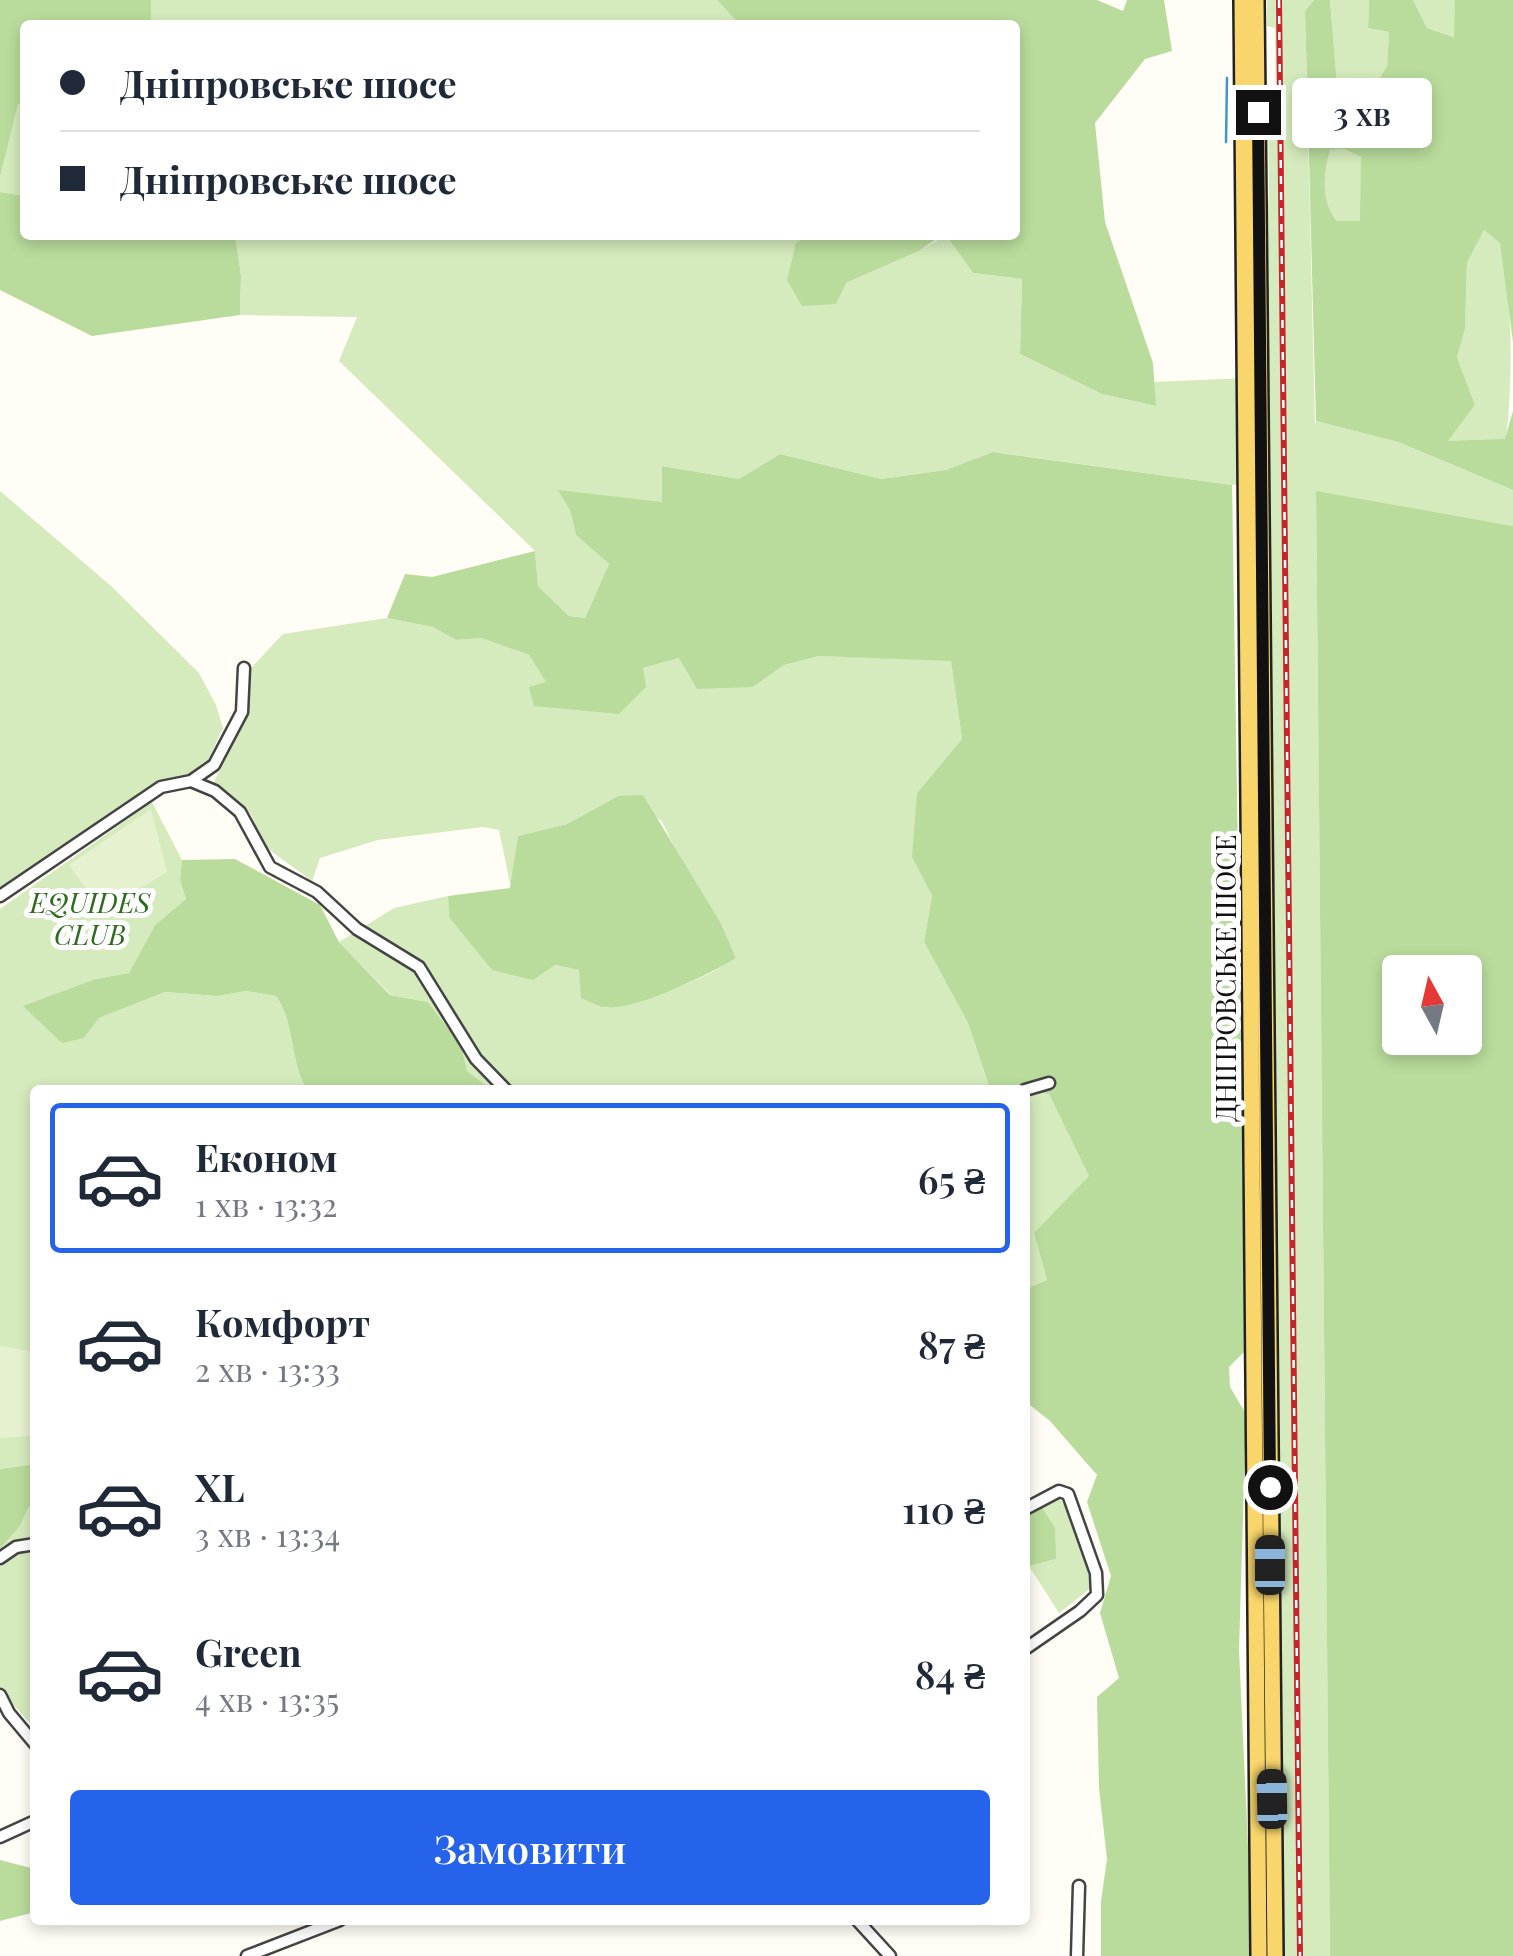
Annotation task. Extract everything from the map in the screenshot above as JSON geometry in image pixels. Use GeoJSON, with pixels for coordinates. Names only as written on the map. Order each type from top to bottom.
{"type":"FeatureCollection","features":[{"type":"Feature","properties":{"kind":"main road","name":"ДНІПРОВСЬКЕ ШОСЕ"},"geometry":{"type":"LineString","coordinates":[[1242,0],[1259,1956]]}},
{"type":"Feature","properties":{"kind":"main road","name":"ДНІПРОВСЬКЕ ШОСЕ"},"geometry":{"type":"LineString","coordinates":[[1256,0],[1275,1956]]}},
{"type":"Feature","properties":{"kind":"street"},"geometry":{"type":"LineString","coordinates":[[0,896],[161,787],[191,781],[214,765],[242,712],[244,668]]}},
{"type":"Feature","properties":{"kind":"street"},"geometry":{"type":"LineString","coordinates":[[191,781],[215,791],[240,812],[270,867],[318,892],[357,928],[418,966],[476,1059],[501,1085]]}},
{"type":"Feature","properties":{"kind":"street"},"geometry":{"type":"LineString","coordinates":[[1030,1089],[1049,1083]]}},
{"type":"Feature","properties":{"kind":"street"},"geometry":{"type":"LineString","coordinates":[[1030,1506],[1059,1490],[1068,1494],[1096,1573],[1097,1595],[1030,1646]]}},
{"type":"Feature","properties":{"kind":"street"},"geometry":{"type":"LineString","coordinates":[[0,1558],[16,1547],[30,1545]]}},
{"type":"Feature","properties":{"kind":"street"},"geometry":{"type":"LineString","coordinates":[[0,1695],[9,1714],[30,1738]]}},
{"type":"Feature","properties":{"kind":"street"},"geometry":{"type":"LineString","coordinates":[[0,1837],[30,1823]]}},
{"type":"Feature","properties":{"kind":"street"},"geometry":{"type":"LineString","coordinates":[[1078,1956],[1079,1886]]}},
{"type":"Feature","properties":{"kind":"street"},"geometry":{"type":"LineString","coordinates":[[247,1956],[327,1925]]}},
{"type":"Feature","properties":{"kind":"street"},"geometry":{"type":"LineString","coordinates":[[862,1925],[890,1956]]}},
{"type":"Feature","properties":{"kind":"green space"},"geometry":{"type":"Polygon","coordinates":[[[0,0],[151,0],[151,20],[20,20],[20,103],[0,177],[0,0]]]}},
{"type":"Feature","properties":{"kind":"green space"},"geometry":{"type":"Polygon","coordinates":[[[151,0],[717,0],[735,20],[151,20],[151,0]]]}},
{"type":"Feature","properties":{"kind":"green space"},"geometry":{"type":"Polygon","coordinates":[[[717,0],[1097,0],[1123,11],[1127,0],[1164,0],[1172,51],[1145,59],[1095,123],[1105,222],[1153,363],[1156,406],[1102,394],[1020,354],[1022,279],[973,273],[950,240],[1020,240],[1020,20],[735,20],[717,0]]]}},
{"type":"Feature","properties":{"kind":"green space"},"geometry":{"type":"Polygon","coordinates":[[[1267,0],[1314,0],[1305,11],[1315,425],[1316,421],[1398,442],[1513,490],[1513,526],[1316,492],[1330,1956],[1275,1956],[1259,300],[1269,193],[1268,110],[1276,104],[1275,28],[1267,26],[1267,0]]]}},
{"type":"Feature","properties":{"kind":"green space"},"geometry":{"type":"Polygon","coordinates":[[[1314,0],[1330,0],[1339,109],[1355,120],[1387,66],[1389,32],[1368,28],[1369,0],[1413,0],[1427,28],[1454,37],[1455,0],[1513,0],[1513,342],[1500,243],[1484,230],[1467,263],[1465,329],[1457,357],[1475,405],[1448,441],[1505,439],[1513,411],[1513,490],[1398,442],[1316,421],[1305,11],[1314,0]],[[1344,149],[1330,150],[1326,196],[1337,221],[1360,221],[1361,157],[1344,149]]]}},
{"type":"Feature","properties":{"kind":"green space"},"geometry":{"type":"Polygon","coordinates":[[[1330,0],[1369,0],[1368,28],[1389,32],[1387,66],[1355,121],[1339,110],[1330,0]]]}},
{"type":"Feature","properties":{"kind":"green space"},"geometry":{"type":"Polygon","coordinates":[[[1413,0],[1455,0],[1455,37],[1427,28],[1413,0]]]}},
{"type":"Feature","properties":{"kind":"green space"},"geometry":{"type":"Polygon","coordinates":[[[20,102],[20,195],[0,192],[20,102]]]}},
{"type":"Feature","properties":{"kind":"green space"},"geometry":{"type":"Polygon","coordinates":[[[1344,149],[1361,157],[1361,221],[1337,221],[1328,205],[1325,177],[1330,150],[1344,149]]]}},
{"type":"Feature","properties":{"kind":"green space"},"geometry":{"type":"Polygon","coordinates":[[[0,192],[20,195],[20,240],[236,240],[241,275],[240,315],[92,336],[0,290],[0,192]]]}},
{"type":"Feature","properties":{"kind":"green space"},"geometry":{"type":"Polygon","coordinates":[[[1484,230],[1500,242],[1507,291],[1511,366],[1506,440],[1447,442],[1475,405],[1457,357],[1465,329],[1467,263],[1484,230]]]}},
{"type":"Feature","properties":{"kind":"green space"},"geometry":{"type":"Polygon","coordinates":[[[236,240],[800,240],[796,243],[846,283],[938,240],[950,240],[973,273],[1022,279],[1020,354],[1102,394],[1155,406],[1154,382],[1246,378],[1247,483],[1232,485],[994,452],[946,470],[881,479],[780,454],[739,479],[662,466],[663,502],[570,510],[576,535],[609,564],[585,618],[569,616],[538,586],[535,551],[339,361],[357,317],[240,315],[241,275],[236,240]]]}},
{"type":"Feature","properties":{"kind":"green space"},"geometry":{"type":"Polygon","coordinates":[[[935,240],[919,251],[846,283],[836,304],[802,306],[787,280],[796,243],[935,240]]]}},
{"type":"Feature","properties":{"kind":"green space"},"geometry":{"type":"Polygon","coordinates":[[[993,452],[1232,485],[1246,1350],[1229,1367],[1230,1387],[1246,1414],[1239,1650],[1253,1956],[1101,1956],[1101,1901],[1107,1859],[1099,1788],[1097,1697],[1119,1678],[1100,1613],[1111,1576],[1087,1502],[1097,1475],[1050,1421],[1030,1405],[1030,1287],[1047,1280],[1034,1233],[1089,1176],[1049,1094],[1030,1091],[1030,1085],[989,1085],[968,1023],[924,942],[932,895],[912,857],[917,793],[962,739],[951,661],[819,656],[784,665],[753,687],[697,689],[679,658],[643,668],[646,687],[619,714],[534,706],[529,687],[546,682],[529,655],[481,638],[456,640],[433,627],[387,618],[405,574],[432,577],[535,551],[538,586],[569,616],[585,618],[609,564],[576,535],[570,510],[558,490],[662,502],[662,466],[739,479],[780,454],[881,479],[946,470],[993,452]]]}},
{"type":"Feature","properties":{"kind":"green space"},"geometry":{"type":"Polygon","coordinates":[[[0,491],[110,585],[199,673],[223,728],[206,764],[192,777],[152,788],[0,890],[0,491]]]}},
{"type":"Feature","properties":{"kind":"green space"},"geometry":{"type":"Polygon","coordinates":[[[1316,491],[1513,526],[1513,1956],[1330,1956],[1316,491]]]}},
{"type":"Feature","properties":{"kind":"green space"},"geometry":{"type":"Polygon","coordinates":[[[387,618],[433,627],[456,640],[481,638],[529,655],[547,683],[643,668],[679,658],[753,687],[784,665],[819,656],[951,660],[962,739],[917,793],[932,895],[924,942],[968,1023],[989,1085],[485,1085],[467,1071],[461,1044],[428,1002],[391,995],[339,942],[394,908],[448,896],[449,917],[555,965],[579,970],[606,1008],[690,983],[736,957],[684,868],[662,821],[618,796],[567,824],[518,836],[511,888],[499,830],[483,827],[378,840],[320,858],[312,881],[264,846],[251,814],[213,784],[245,720],[248,671],[283,634],[387,618]]]}},
{"type":"Feature","properties":{"kind":"green space"},"geometry":{"type":"Polygon","coordinates":[[[643,795],[720,922],[736,958],[671,990],[617,1007],[581,998],[579,970],[555,965],[533,980],[492,970],[449,917],[448,896],[510,888],[518,836],[567,824],[618,796],[643,795]]]}},
{"type":"Feature","properties":{"kind":"green space","name":"EQUIDES CLUB"},"geometry":{"type":"Polygon","coordinates":[[[152,802],[182,860],[180,880],[186,899],[155,925],[129,973],[96,979],[84,1038],[99,1018],[165,992],[217,996],[246,991],[276,996],[287,1019],[304,1085],[30,1085],[30,1465],[0,1469],[0,909],[152,802]]]}},
{"type":"Feature","properties":{"kind":"green space"},"geometry":{"type":"Polygon","coordinates":[[[151,809],[167,872],[102,911],[69,865],[151,809]]]}},
{"type":"Feature","properties":{"kind":"green space"},"geometry":{"type":"Polygon","coordinates":[[[235,859],[320,905],[339,942],[390,995],[428,1002],[461,1045],[467,1071],[485,1085],[304,1085],[287,1019],[276,996],[246,991],[217,996],[165,992],[99,1018],[84,1038],[62,1043],[23,1006],[96,979],[129,973],[155,925],[186,899],[180,880],[182,860],[235,859]]]}},
{"type":"Feature","properties":{"kind":"green space"},"geometry":{"type":"Polygon","coordinates":[[[1030,1092],[1049,1094],[1090,1177],[1034,1233],[1047,1280],[1030,1287],[1030,1092]]]}},
{"type":"Feature","properties":{"kind":"green space"},"geometry":{"type":"Polygon","coordinates":[[[0,1346],[30,1351],[30,1436],[0,1438],[0,1346]]]}},
{"type":"Feature","properties":{"kind":"green space"},"geometry":{"type":"Polygon","coordinates":[[[30,1465],[30,1507],[0,1549],[0,1469],[30,1465]]]}},
{"type":"Feature","properties":{"kind":"green space"},"geometry":{"type":"Polygon","coordinates":[[[1058,1497],[1076,1528],[1084,1553],[1091,1588],[1059,1613],[1030,1568],[1056,1559],[1041,1506],[1030,1511],[1058,1497]]]}},
{"type":"Feature","properties":{"kind":"green space"},"geometry":{"type":"Polygon","coordinates":[[[1041,1506],[1055,1528],[1056,1559],[1030,1566],[1030,1512],[1041,1506]]]}},
{"type":"Feature","properties":{"kind":"green space"},"geometry":{"type":"Polygon","coordinates":[[[28,1508],[30,1723],[12,1703],[0,1713],[0,1549],[20,1526],[28,1508]]]}},
{"type":"Feature","properties":{"kind":"green space"},"geometry":{"type":"Polygon","coordinates":[[[0,1860],[30,1868],[30,1913],[0,1921],[0,1860]]]}},
{"type":"Feature","properties":{"kind":"waterway"},"geometry":{"type":"LineString","coordinates":[[1226,142],[1227,78]]}},
{"type":"Feature","properties":{"kind":"railway"},"geometry":{"type":"LineString","coordinates":[[1279,0],[1300,1956]]}},
{"type":"Feature","properties":{"kind":"route"},"geometry":{"type":"LineString","coordinates":[[1258,112],[1270,1487]]}}]}
